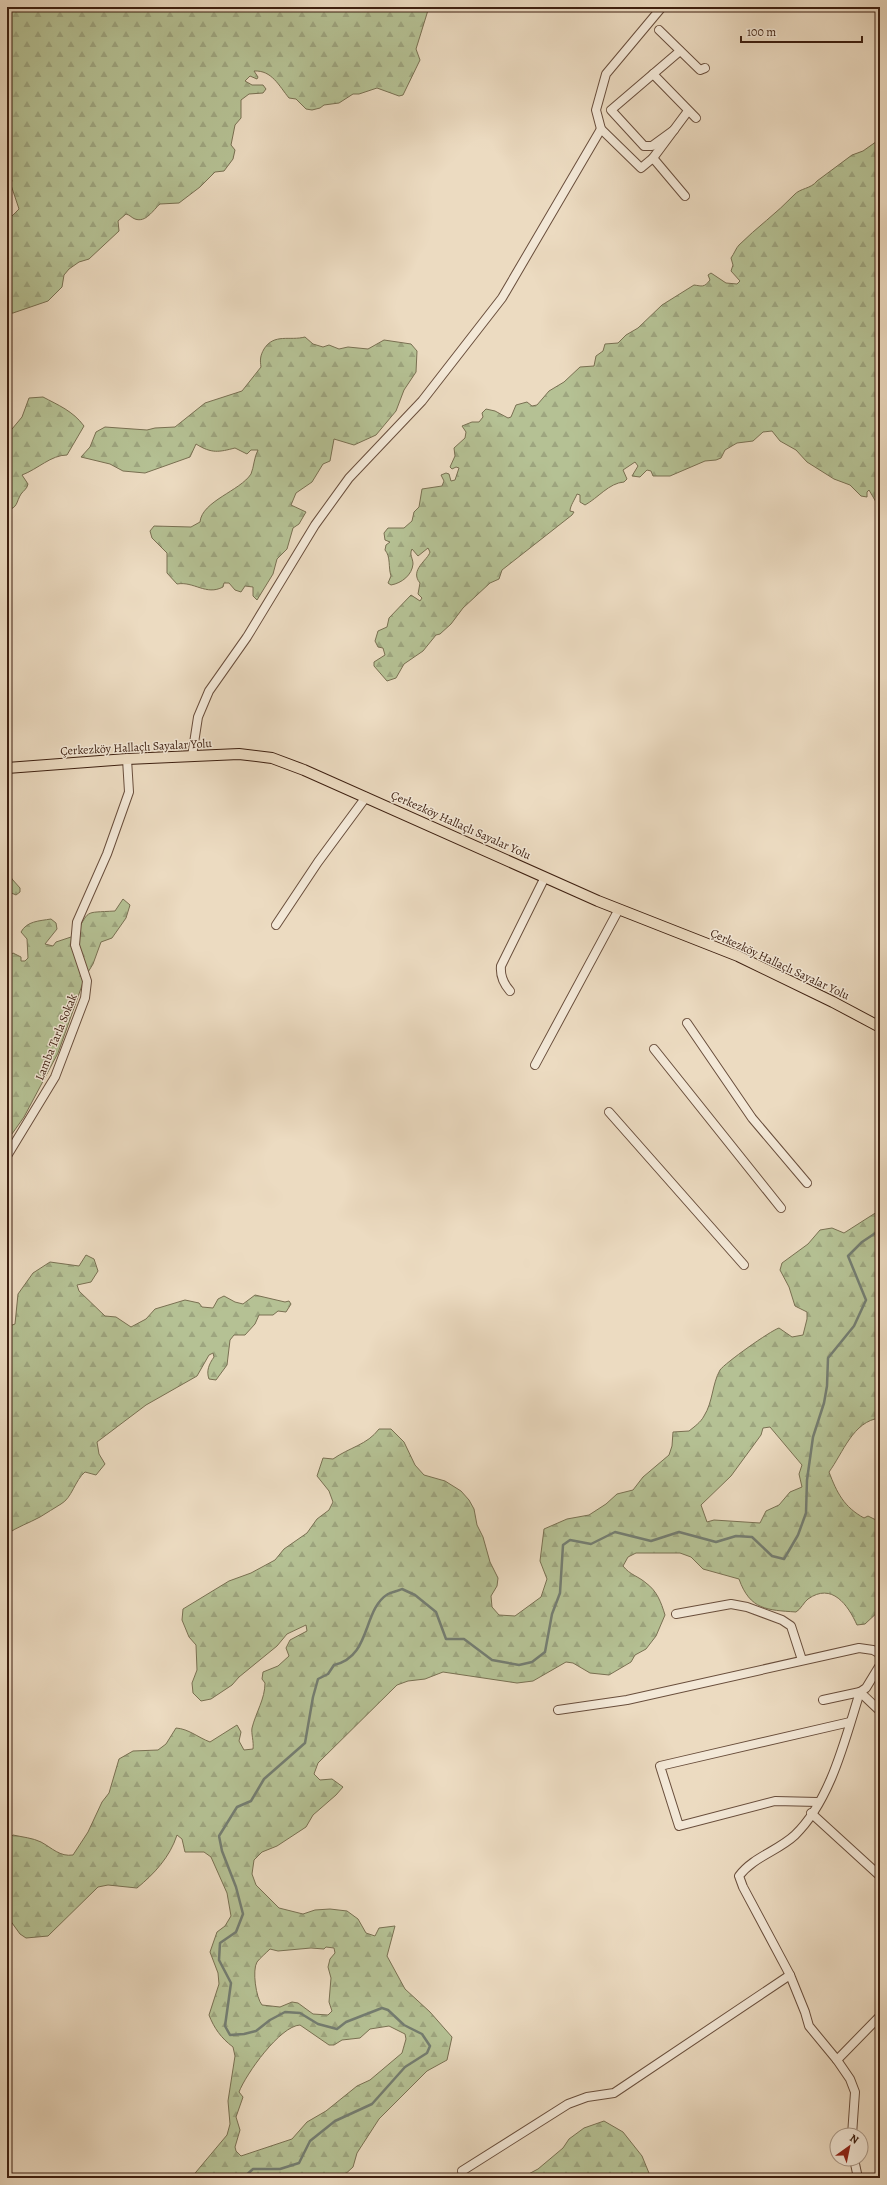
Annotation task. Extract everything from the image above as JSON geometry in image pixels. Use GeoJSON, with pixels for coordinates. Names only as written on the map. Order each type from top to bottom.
{"type":"FeatureCollection","features":[{"type":"Feature","properties":{"kind":"main road","name":"Çerkezköy Hallaçlı Sayalar Yolu"},"geometry":{"type":"LineString","coordinates":[[7,768],[127,759],[240,754],[272,758],[304,770],[619,909],[738,956],[833,1002],[880,1027]]}},
{"type":"Feature","properties":{"kind":"street"},"geometry":{"type":"LineString","coordinates":[[662,7],[606,74],[596,110],[601,128],[641,168],[653,158],[688,111]]}},
{"type":"Feature","properties":{"kind":"street"},"geometry":{"type":"LineString","coordinates":[[659,30],[700,70],[705,68]]}},
{"type":"Feature","properties":{"kind":"street"},"geometry":{"type":"LineString","coordinates":[[674,130],[652,146],[644,146],[611,110],[680,51]]}},
{"type":"Feature","properties":{"kind":"street"},"geometry":{"type":"LineString","coordinates":[[652,74],[696,118]]}},
{"type":"Feature","properties":{"kind":"street"},"geometry":{"type":"LineString","coordinates":[[192,756],[198,717],[209,691],[247,637],[314,525],[349,478],[422,401],[502,298],[601,128]]}},
{"type":"Feature","properties":{"kind":"street"},"geometry":{"type":"LineString","coordinates":[[653,158],[685,196]]}},
{"type":"Feature","properties":{"kind":"street","name":"Lamba Tarla Sokak"},"geometry":{"type":"LineString","coordinates":[[7,1156],[55,1077],[85,998],[87,981],[75,945],[77,922],[107,854],[129,792],[127,759]]}},
{"type":"Feature","properties":{"kind":"street"},"geometry":{"type":"LineString","coordinates":[[276,925],[318,862],[366,797]]}},
{"type":"Feature","properties":{"kind":"street"},"geometry":{"type":"LineString","coordinates":[[510,991],[505,986],[500,974],[501,966],[545,877]]}},
{"type":"Feature","properties":{"kind":"street"},"geometry":{"type":"LineString","coordinates":[[535,1066],[619,909]]}},
{"type":"Feature","properties":{"kind":"street"},"geometry":{"type":"LineString","coordinates":[[687,1023],[752,1118],[807,1183]]}},
{"type":"Feature","properties":{"kind":"street"},"geometry":{"type":"LineString","coordinates":[[654,1050],[781,1208]]}},
{"type":"Feature","properties":{"kind":"street"},"geometry":{"type":"LineString","coordinates":[[609,1112],[744,1265]]}},
{"type":"Feature","properties":{"kind":"street"},"geometry":{"type":"LineString","coordinates":[[676,1614],[731,1604],[747,1607],[782,1620],[791,1626],[802,1660]]}},
{"type":"Feature","properties":{"kind":"street"},"geometry":{"type":"LineString","coordinates":[[558,1710],[627,1700],[859,1648],[872,1650],[880,1654]]}},
{"type":"Feature","properties":{"kind":"street"},"geometry":{"type":"LineString","coordinates":[[822,1700],[860,1692],[866,1688],[880,1665]]}},
{"type":"Feature","properties":{"kind":"street"},"geometry":{"type":"LineString","coordinates":[[860,1692],[880,1711]]}},
{"type":"Feature","properties":{"kind":"street"},"geometry":{"type":"LineString","coordinates":[[853,2127],[855,2092],[850,2079],[837,2060],[809,2026],[790,1975],[743,1887],[739,1876],[745,1867],[794,1836],[805,1824],[840,1758],[860,1692]]}},
{"type":"Feature","properties":{"kind":"street"},"geometry":{"type":"LineString","coordinates":[[818,1802],[775,1801],[679,1826],[660,1766],[850,1722]]}},
{"type":"Feature","properties":{"kind":"street"},"geometry":{"type":"LineString","coordinates":[[811,1813],[880,1876]]}},
{"type":"Feature","properties":{"kind":"street"},"geometry":{"type":"LineString","coordinates":[[462,2171],[568,2104],[587,2097],[614,2093],[790,1975]]}},
{"type":"Feature","properties":{"kind":"street"},"geometry":{"type":"LineString","coordinates":[[837,2060],[880,2016]]}},
{"type":"Feature","properties":{"kind":"street"},"geometry":{"type":"LineString","coordinates":[[856,2167],[858,2178]]}},
{"type":"Feature","properties":{"kind":"green space"},"geometry":{"type":"Polygon","coordinates":[[[7,7],[429,7],[416,49],[420,60],[403,95],[399,96],[377,88],[359,94],[353,94],[339,103],[324,105],[320,108],[312,110],[306,109],[296,99],[289,98],[278,84],[266,73],[254,71],[258,77],[257,79],[250,76],[245,81],[252,85],[263,85],[266,89],[263,93],[249,94],[241,100],[241,118],[235,125],[231,145],[235,150],[233,159],[224,171],[215,172],[200,187],[179,203],[160,204],[146,218],[139,220],[126,214],[118,221],[119,231],[89,259],[79,262],[69,269],[64,275],[62,287],[48,301],[13,313],[7,313],[7,221],[19,209],[11,185],[12,180],[7,174],[7,7]]]}},
{"type":"Feature","properties":{"kind":"green space"},"geometry":{"type":"Polygon","coordinates":[[[880,139],[880,505],[876,502],[869,490],[867,492],[867,497],[861,496],[850,485],[834,479],[807,462],[796,450],[780,441],[772,431],[763,432],[753,441],[737,443],[725,450],[721,458],[705,461],[670,476],[653,476],[651,471],[647,470],[640,477],[632,476],[638,466],[635,462],[623,470],[627,479],[624,482],[613,485],[585,505],[580,502],[580,495],[577,494],[570,509],[570,511],[574,512],[572,515],[502,570],[499,579],[490,583],[463,608],[451,624],[440,634],[436,635],[423,651],[404,664],[396,678],[387,681],[374,666],[374,662],[385,655],[383,648],[378,647],[375,641],[378,631],[387,627],[389,618],[411,595],[420,601],[422,598],[418,594],[420,583],[417,578],[417,574],[420,566],[430,552],[428,548],[418,556],[412,549],[411,555],[413,564],[411,572],[403,580],[391,585],[388,583],[391,576],[389,559],[385,550],[386,545],[390,542],[385,540],[384,533],[388,528],[404,528],[412,521],[414,512],[419,507],[422,489],[442,486],[444,481],[441,475],[446,473],[449,474],[451,481],[455,480],[459,468],[456,467],[452,469],[450,467],[455,456],[454,448],[465,438],[466,432],[462,426],[472,422],[479,422],[483,417],[482,413],[486,409],[495,411],[508,418],[511,417],[516,405],[527,402],[532,406],[537,405],[549,391],[564,382],[580,367],[594,366],[596,356],[603,351],[605,344],[618,343],[626,335],[638,328],[662,305],[694,285],[703,286],[706,284],[710,280],[708,275],[711,273],[726,283],[737,284],[740,281],[731,271],[733,265],[731,258],[739,245],[796,193],[812,186],[852,155],[863,151],[880,139]]]}},
{"type":"Feature","properties":{"kind":"green space"},"geometry":{"type":"Polygon","coordinates":[[[305,337],[313,344],[323,347],[329,345],[339,349],[348,347],[368,349],[384,340],[411,344],[417,351],[416,372],[404,390],[396,411],[376,435],[354,445],[334,439],[330,461],[323,464],[312,482],[296,493],[291,505],[306,512],[299,524],[293,528],[287,549],[277,559],[273,574],[257,600],[253,596],[253,587],[245,586],[241,592],[235,590],[229,583],[224,583],[223,587],[211,590],[189,584],[177,584],[167,573],[167,553],[152,538],[150,531],[154,526],[191,527],[200,522],[202,515],[207,508],[239,486],[251,474],[258,450],[251,450],[247,454],[235,448],[211,451],[196,444],[190,457],[145,473],[123,471],[110,464],[81,457],[90,447],[96,432],[105,427],[147,430],[175,427],[205,403],[242,391],[261,367],[260,362],[263,351],[268,344],[277,339],[305,337]]]}},
{"type":"Feature","properties":{"kind":"green space"},"geometry":{"type":"Polygon","coordinates":[[[43,397],[70,412],[84,426],[67,455],[55,457],[22,475],[28,486],[21,494],[15,506],[7,510],[7,435],[22,417],[29,398],[43,397]]]}},
{"type":"Feature","properties":{"kind":"green space"},"geometry":{"type":"Polygon","coordinates":[[[7,867],[12,879],[20,888],[20,892],[16,895],[7,891],[7,867]]]}},
{"type":"Feature","properties":{"kind":"green space"},"geometry":{"type":"Polygon","coordinates":[[[123,899],[130,905],[126,918],[112,938],[101,942],[93,964],[85,977],[58,1053],[24,1117],[7,1141],[7,961],[9,956],[13,953],[21,957],[21,961],[25,961],[28,958],[27,939],[21,932],[30,924],[51,919],[56,923],[57,929],[45,944],[53,946],[56,942],[74,936],[88,914],[115,911],[123,899]]]}},
{"type":"Feature","properties":{"kind":"green space"},"geometry":{"type":"Polygon","coordinates":[[[880,1210],[880,1418],[871,1420],[856,1431],[829,1472],[838,1493],[851,1509],[864,1518],[868,1516],[880,1522],[880,1610],[865,1624],[857,1625],[849,1610],[838,1598],[832,1594],[825,1593],[817,1594],[808,1599],[796,1612],[768,1609],[754,1603],[748,1597],[739,1579],[703,1569],[691,1557],[680,1553],[636,1553],[628,1557],[623,1566],[650,1586],[656,1593],[665,1615],[656,1636],[646,1649],[635,1655],[631,1662],[609,1675],[590,1673],[573,1663],[566,1662],[533,1681],[517,1683],[443,1672],[425,1679],[408,1681],[397,1685],[318,1763],[314,1774],[320,1780],[332,1779],[343,1787],[313,1815],[306,1827],[277,1846],[262,1852],[254,1860],[252,1874],[256,1885],[279,1908],[303,1914],[315,1910],[330,1909],[347,1911],[358,1919],[366,1933],[375,1936],[379,1928],[395,1926],[387,1956],[405,1989],[430,2012],[452,2037],[447,2060],[427,2071],[379,2119],[357,2153],[353,2167],[341,2178],[191,2178],[227,2135],[230,2124],[228,2101],[235,2056],[233,2047],[218,2032],[209,2015],[219,1984],[218,1973],[210,1952],[217,1932],[225,1926],[231,1916],[227,1893],[211,1857],[204,1852],[185,1852],[182,1839],[177,1835],[166,1858],[137,1888],[108,1885],[98,1887],[48,1936],[26,1938],[20,1934],[7,1916],[7,1840],[13,1835],[31,1839],[41,1842],[56,1852],[64,1855],[73,1855],[88,1832],[102,1802],[109,1793],[119,1759],[133,1751],[158,1750],[166,1744],[176,1728],[189,1732],[210,1742],[237,1725],[241,1732],[239,1741],[244,1750],[253,1749],[252,1728],[265,1689],[265,1683],[262,1679],[263,1672],[278,1666],[289,1656],[286,1648],[290,1640],[307,1631],[306,1625],[287,1634],[277,1646],[239,1677],[232,1685],[211,1699],[201,1701],[193,1693],[192,1683],[197,1670],[196,1645],[189,1637],[182,1620],[183,1609],[229,1581],[251,1573],[275,1560],[284,1549],[307,1533],[317,1519],[329,1510],[333,1502],[329,1491],[317,1476],[323,1458],[333,1459],[369,1439],[379,1429],[391,1429],[404,1442],[415,1465],[424,1475],[445,1481],[461,1491],[469,1500],[474,1509],[477,1525],[483,1537],[490,1562],[498,1578],[497,1586],[491,1596],[492,1607],[499,1615],[515,1616],[541,1597],[547,1579],[540,1561],[544,1529],[567,1519],[589,1515],[606,1504],[617,1494],[633,1490],[643,1477],[669,1455],[672,1446],[673,1432],[689,1431],[701,1420],[707,1411],[717,1375],[724,1366],[738,1354],[779,1328],[792,1337],[803,1335],[807,1312],[795,1306],[789,1287],[780,1270],[782,1263],[808,1244],[820,1230],[832,1228],[844,1233],[880,1210]],[[770,1427],[763,1428],[761,1435],[731,1476],[701,1505],[707,1522],[714,1520],[760,1523],[766,1511],[779,1505],[790,1492],[802,1487],[799,1474],[802,1465],[770,1427]],[[326,1947],[324,1949],[311,1948],[278,1951],[270,1949],[258,1960],[255,1971],[255,1984],[262,2005],[280,2007],[292,2002],[298,2003],[313,2014],[328,2015],[332,2011],[329,2002],[331,1978],[328,1967],[330,1959],[335,1953],[334,1948],[326,1947]],[[300,2025],[292,2027],[274,2042],[256,2063],[239,2092],[243,2097],[236,2117],[240,2130],[235,2147],[236,2151],[241,2156],[292,2139],[307,2122],[326,2111],[357,2086],[370,2080],[402,2053],[406,2039],[405,2034],[389,2026],[370,2029],[360,2038],[342,2040],[334,2045],[329,2045],[300,2025]]]}},
{"type":"Feature","properties":{"kind":"green space"},"geometry":{"type":"Polygon","coordinates":[[[86,1255],[94,1259],[98,1271],[91,1282],[77,1285],[79,1291],[105,1316],[116,1317],[131,1327],[146,1319],[155,1309],[185,1300],[199,1303],[202,1307],[213,1308],[218,1299],[224,1296],[235,1302],[243,1304],[255,1295],[285,1302],[289,1301],[291,1304],[286,1312],[278,1311],[273,1315],[259,1315],[255,1324],[245,1335],[234,1335],[230,1340],[227,1365],[216,1380],[209,1379],[208,1373],[209,1365],[214,1357],[213,1353],[209,1355],[197,1376],[146,1405],[97,1442],[99,1454],[105,1464],[96,1475],[85,1472],[65,1501],[40,1517],[7,1534],[7,1327],[15,1324],[18,1294],[33,1273],[50,1262],[79,1266],[86,1255]]]}},
{"type":"Feature","properties":{"kind":"green space"},"geometry":{"type":"Polygon","coordinates":[[[604,2121],[623,2132],[642,2156],[651,2178],[521,2178],[538,2169],[563,2148],[569,2139],[584,2128],[604,2121]]]}},
{"type":"Feature","properties":{"kind":"waterway"},"geometry":{"type":"LineString","coordinates":[[243,2178],[253,2169],[280,2169],[299,2163],[310,2141],[335,2121],[372,2104],[405,2067],[427,2053],[430,2046],[422,2034],[404,2025],[388,2010],[382,2008],[346,2022],[337,2029],[318,2024],[300,2013],[285,2012],[270,2020],[256,2031],[244,2034],[230,2035],[225,2026],[231,1983],[219,1960],[220,1943],[236,1932],[243,1914],[236,1887],[222,1851],[219,1836],[237,1807],[251,1801],[264,1779],[305,1743],[313,1697],[318,1679],[328,1674],[334,1665],[346,1660],[355,1652],[361,1643],[374,1611],[380,1601],[388,1594],[402,1589],[415,1595],[436,1612],[446,1639],[464,1639],[492,1660],[519,1665],[532,1662],[545,1652],[552,1614],[560,1593],[563,1545],[570,1540],[591,1544],[615,1532],[651,1541],[679,1532],[716,1542],[736,1536],[752,1537],[772,1556],[784,1559],[798,1535],[806,1513],[807,1480],[813,1437],[824,1403],[827,1386],[828,1358],[854,1326],[866,1300],[848,1256],[862,1242],[880,1230]]}}]}
